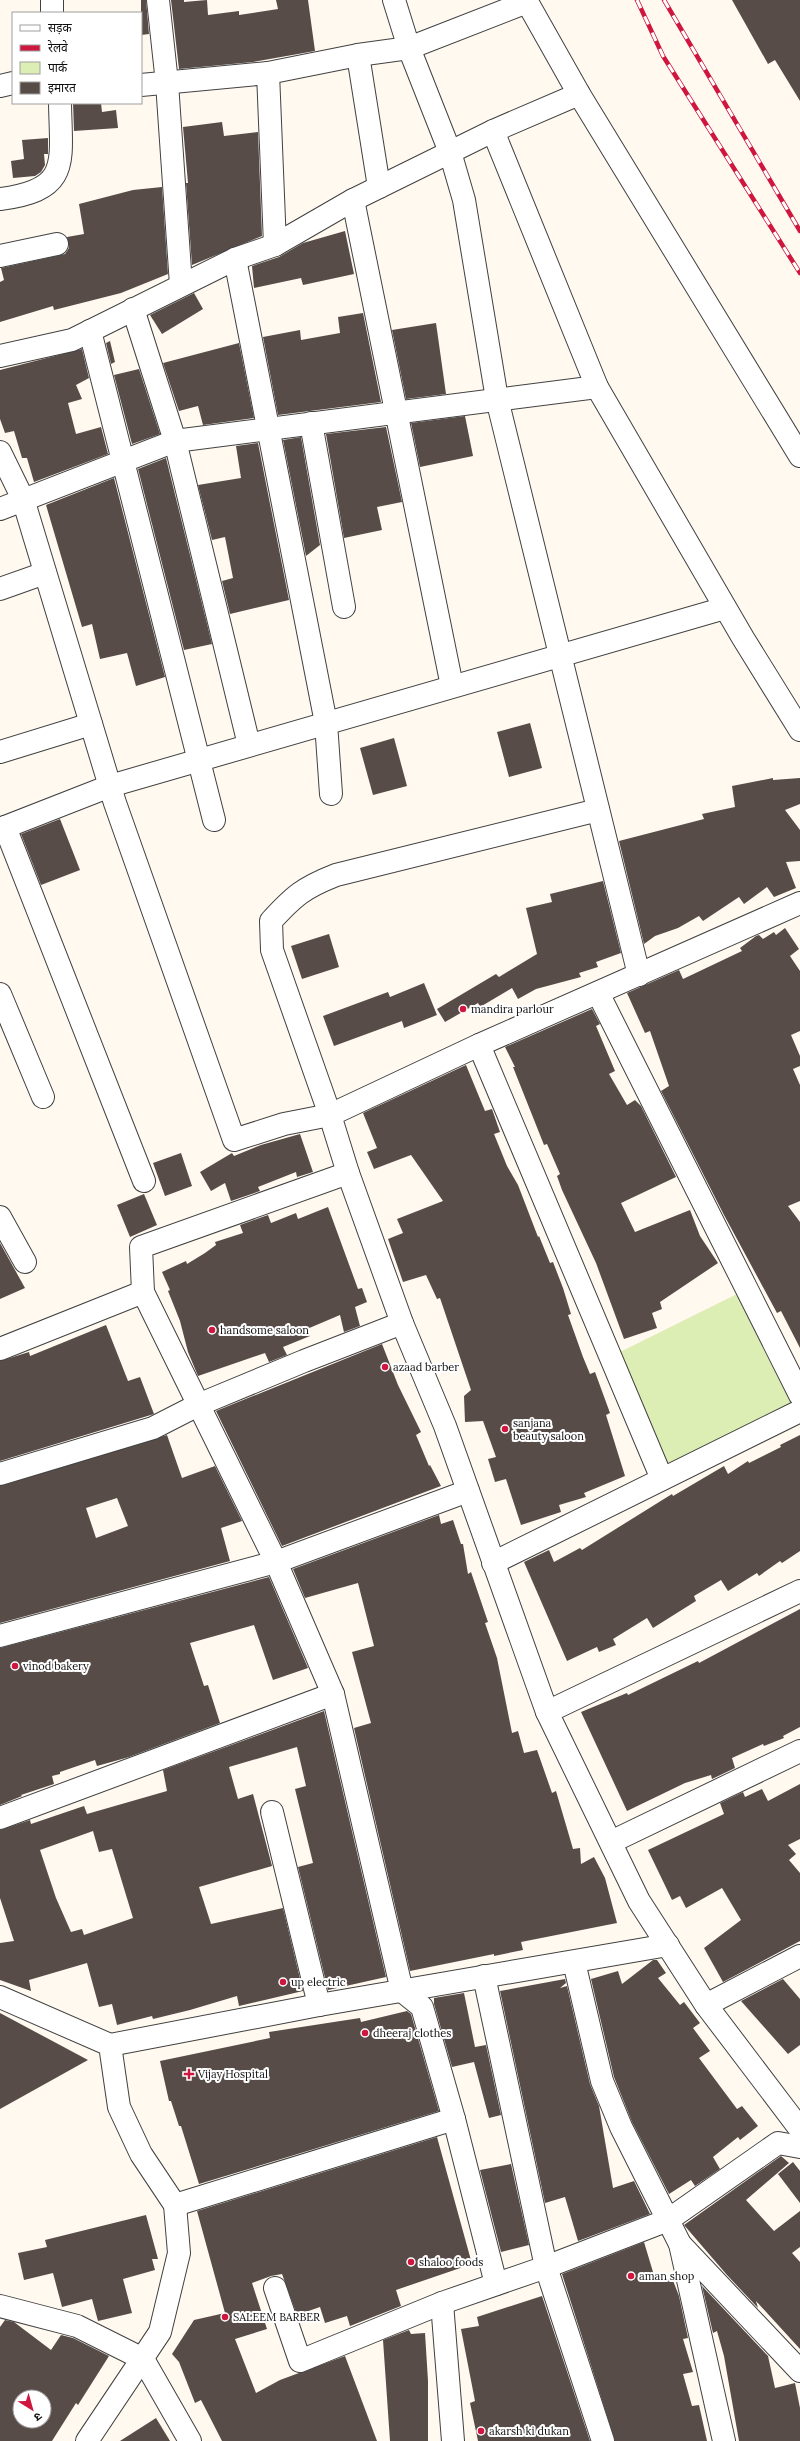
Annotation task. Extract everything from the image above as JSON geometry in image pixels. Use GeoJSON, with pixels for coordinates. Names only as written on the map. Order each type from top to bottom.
{"type":"FeatureCollection","features":[{"type":"Feature","properties":{"kind":"street"},"geometry":{"type":"LineString","coordinates":[[52,0],[52,12]]}},
{"type":"Feature","properties":{"kind":"street"},"geometry":{"type":"LineString","coordinates":[[158,0],[167,83],[182,285]]}},
{"type":"Feature","properties":{"kind":"street"},"geometry":{"type":"LineString","coordinates":[[394,0],[409,48],[450,152],[464,200],[497,399],[639,975]]}},
{"type":"Feature","properties":{"kind":"street"},"geometry":{"type":"LineString","coordinates":[[142,85],[268,73],[358,55],[409,48],[527,1],[579,94],[800,456]]}},
{"type":"Feature","properties":{"kind":"street"},"geometry":{"type":"LineString","coordinates":[[358,55],[379,187]]}},
{"type":"Feature","properties":{"kind":"street"},"geometry":{"type":"LineString","coordinates":[[268,73],[275,245]]}},
{"type":"Feature","properties":{"kind":"street"},"geometry":{"type":"LineString","coordinates":[[0,86],[12,83]]}},
{"type":"Feature","properties":{"kind":"street"},"geometry":{"type":"LineString","coordinates":[[0,356],[72,340],[235,259],[275,245],[353,200],[493,131],[579,94]]}},
{"type":"Feature","properties":{"kind":"street"},"geometry":{"type":"LineString","coordinates":[[0,199],[25,196],[43,188],[54,178],[61,159],[60,104]]}},
{"type":"Feature","properties":{"kind":"street"},"geometry":{"type":"LineString","coordinates":[[493,131],[597,387],[725,608],[800,730]]}},
{"type":"Feature","properties":{"kind":"street"},"geometry":{"type":"LineString","coordinates":[[353,200],[452,686]]}},
{"type":"Feature","properties":{"kind":"street"},"geometry":{"type":"LineString","coordinates":[[0,256],[57,244]]}},
{"type":"Feature","properties":{"kind":"street"},"geometry":{"type":"LineString","coordinates":[[235,259],[326,722],[331,794]]}},
{"type":"Feature","properties":{"kind":"street"},"geometry":{"type":"LineString","coordinates":[[132,309],[175,441],[249,745]]}},
{"type":"Feature","properties":{"kind":"street"},"geometry":{"type":"LineString","coordinates":[[90,331],[214,820]]}},
{"type":"Feature","properties":{"kind":"street"},"geometry":{"type":"LineString","coordinates":[[0,510],[23,499],[175,441],[597,387]]}},
{"type":"Feature","properties":{"kind":"street"},"geometry":{"type":"LineString","coordinates":[[311,423],[344,607]]}},
{"type":"Feature","properties":{"kind":"street"},"geometry":{"type":"LineString","coordinates":[[0,454],[23,499],[110,786],[234,1140],[284,1124],[330,1115],[479,1045],[800,903]]}},
{"type":"Feature","properties":{"kind":"street"},"geometry":{"type":"LineString","coordinates":[[0,589],[45,573]]}},
{"type":"Feature","properties":{"kind":"street"},"geometry":{"type":"LineString","coordinates":[[144,1181],[3,828],[110,786],[560,654],[725,608]]}},
{"type":"Feature","properties":{"kind":"street"},"geometry":{"type":"LineString","coordinates":[[0,752],[91,724]]}},
{"type":"Feature","properties":{"kind":"street"},"geometry":{"type":"LineString","coordinates":[[598,810],[336,875],[310,885],[291,899],[271,921],[272,950],[330,1115],[348,1173],[402,1323],[445,1426],[547,1712],[640,1901],[706,2005],[800,2129]]}},
{"type":"Feature","properties":{"kind":"street"},"geometry":{"type":"LineString","coordinates":[[598,993],[800,1395]]}},
{"type":"Feature","properties":{"kind":"street"},"geometry":{"type":"LineString","coordinates":[[0,994],[43,1097]]}},
{"type":"Feature","properties":{"kind":"street"},"geometry":{"type":"LineString","coordinates":[[479,1045],[662,1479]]}},
{"type":"Feature","properties":{"kind":"street"},"geometry":{"type":"LineString","coordinates":[[348,1173],[142,1247],[143,1292],[276,1562],[333,1694],[402,1991],[422,2007],[454,2119],[496,2284]]}},
{"type":"Feature","properties":{"kind":"street"},"geometry":{"type":"LineString","coordinates":[[0,1217],[25,1262]]}},
{"type":"Feature","properties":{"kind":"street"},"geometry":{"type":"LineString","coordinates":[[0,1349],[143,1292]]}},
{"type":"Feature","properties":{"kind":"street"},"geometry":{"type":"LineString","coordinates":[[0,1474],[153,1428],[198,1405],[304,1360],[402,1323]]}},
{"type":"Feature","properties":{"kind":"street"},"geometry":{"type":"LineString","coordinates":[[494,1563],[800,1411]]}},
{"type":"Feature","properties":{"kind":"street"},"geometry":{"type":"LineString","coordinates":[[0,1636],[276,1562],[468,1491]]}},
{"type":"Feature","properties":{"kind":"street"},"geometry":{"type":"LineString","coordinates":[[547,1712],[800,1591]]}},
{"type":"Feature","properties":{"kind":"street"},"geometry":{"type":"LineString","coordinates":[[0,1818],[333,1694]]}},
{"type":"Feature","properties":{"kind":"street"},"geometry":{"type":"LineString","coordinates":[[611,1842],[800,1751]]}},
{"type":"Feature","properties":{"kind":"street"},"geometry":{"type":"LineString","coordinates":[[272,1812],[319,2005]]}},
{"type":"Feature","properties":{"kind":"street"},"geometry":{"type":"LineString","coordinates":[[0,1997],[110,2045],[319,2005],[668,1945]]}},
{"type":"Feature","properties":{"kind":"street"},"geometry":{"type":"LineString","coordinates":[[706,2005],[800,1956]]}},
{"type":"Feature","properties":{"kind":"street"},"geometry":{"type":"LineString","coordinates":[[574,1962],[602,2081],[621,2127],[680,2244],[724,2441]]}},
{"type":"Feature","properties":{"kind":"street"},"geometry":{"type":"LineString","coordinates":[[484,1976],[546,2267],[603,2441]]}},
{"type":"Feature","properties":{"kind":"street"},"geometry":{"type":"LineString","coordinates":[[87,2441],[160,2332],[179,2253],[175,2205],[141,2154],[119,2108],[110,2045]]}},
{"type":"Feature","properties":{"kind":"street"},"geometry":{"type":"LineString","coordinates":[[175,2205],[454,2119]]}},
{"type":"Feature","properties":{"kind":"street"},"geometry":{"type":"LineString","coordinates":[[275,2288],[300,2361],[442,2303],[546,2267],[668,2220],[778,2143],[800,2147]]}},
{"type":"Feature","properties":{"kind":"street"},"geometry":{"type":"LineString","coordinates":[[680,2244],[800,2371]]}},
{"type":"Feature","properties":{"kind":"street"},"geometry":{"type":"LineString","coordinates":[[442,2303],[453,2441]]}},
{"type":"Feature","properties":{"kind":"street"},"geometry":{"type":"LineString","coordinates":[[0,2306],[77,2326],[143,2359],[190,2441]]}},
{"type":"Feature","properties":{"kind":"green space"},"geometry":{"type":"Polygon","coordinates":[[[747,1289],[800,1411],[662,1479],[610,1357],[747,1289]]]}},
{"type":"Feature","properties":{"kind":"building"},"geometry":{"type":"Polygon","coordinates":[[[141,0],[146,0],[149,34],[142,35],[141,0]]]}},
{"type":"Feature","properties":{"kind":"building"},"geometry":{"type":"Polygon","coordinates":[[[171,0],[184,0],[184,2],[207,0],[208,15],[239,11],[239,15],[278,9],[276,0],[308,0],[315,51],[253,62],[179,69],[171,0]]]}},
{"type":"Feature","properties":{"kind":"building"},"geometry":{"type":"Polygon","coordinates":[[[732,0],[800,0],[800,101],[775,60],[768,64],[732,0]]]}},
{"type":"Feature","properties":{"kind":"building"},"geometry":{"type":"Polygon","coordinates":[[[73,104],[101,104],[102,112],[116,110],[118,128],[74,131],[73,104]]]}},
{"type":"Feature","properties":{"kind":"building"},"geometry":{"type":"Polygon","coordinates":[[[222,122],[224,136],[258,132],[262,236],[192,265],[186,183],[188,183],[183,127],[222,122]]]}},
{"type":"Feature","properties":{"kind":"building"},"geometry":{"type":"Polygon","coordinates":[[[48,138],[48,154],[44,154],[45,165],[41,172],[35,176],[13,178],[11,161],[24,159],[22,140],[48,138]]]}},
{"type":"Feature","properties":{"kind":"building"},"geometry":{"type":"Polygon","coordinates":[[[162,187],[168,274],[121,293],[54,310],[53,306],[0,322],[0,282],[4,280],[1,268],[65,254],[69,248],[67,237],[84,234],[79,204],[133,190],[162,187]]]}},
{"type":"Feature","properties":{"kind":"building"},"geometry":{"type":"Polygon","coordinates":[[[345,231],[354,274],[303,285],[301,278],[254,288],[252,266],[279,257],[303,243],[345,231]]]}},
{"type":"Feature","properties":{"kind":"building"},"geometry":{"type":"Polygon","coordinates":[[[194,293],[203,309],[162,334],[150,315],[194,293]]]}},
{"type":"Feature","properties":{"kind":"building"},"geometry":{"type":"Polygon","coordinates":[[[363,313],[381,402],[278,415],[263,337],[300,330],[301,340],[340,333],[338,317],[363,313]]]}},
{"type":"Feature","properties":{"kind":"building"},"geometry":{"type":"Polygon","coordinates":[[[436,323],[446,394],[406,399],[392,330],[436,323]]]}},
{"type":"Feature","properties":{"kind":"building"},"geometry":{"type":"Polygon","coordinates":[[[110,341],[115,362],[111,364],[106,343],[110,341]]]}},
{"type":"Feature","properties":{"kind":"building"},"geometry":{"type":"Polygon","coordinates":[[[239,343],[254,418],[203,425],[198,406],[179,411],[163,363],[239,343]]]}},
{"type":"Feature","properties":{"kind":"building"},"geometry":{"type":"Polygon","coordinates":[[[82,349],[89,378],[76,385],[82,399],[68,403],[76,434],[101,427],[108,454],[34,482],[27,458],[22,458],[14,431],[5,433],[0,419],[0,370],[82,349]]]}},
{"type":"Feature","properties":{"kind":"building"},"geometry":{"type":"Polygon","coordinates":[[[139,369],[160,434],[132,444],[114,375],[139,369]]]}},
{"type":"Feature","properties":{"kind":"building"},"geometry":{"type":"Polygon","coordinates":[[[465,416],[473,456],[420,467],[411,423],[465,416]]]}},
{"type":"Feature","properties":{"kind":"building"},"geometry":{"type":"Polygon","coordinates":[[[386,427],[402,502],[377,507],[382,530],[344,538],[326,434],[386,427]]]}},
{"type":"Feature","properties":{"kind":"building"},"geometry":{"type":"Polygon","coordinates":[[[301,437],[320,545],[306,556],[283,440],[301,437]]]}},
{"type":"Feature","properties":{"kind":"building"},"geometry":{"type":"Polygon","coordinates":[[[258,443],[289,600],[230,614],[222,581],[233,578],[225,537],[212,540],[198,485],[241,478],[236,446],[258,443]]]}},
{"type":"Feature","properties":{"kind":"building"},"geometry":{"type":"Polygon","coordinates":[[[166,458],[212,644],[184,650],[138,469],[166,458]]]}},
{"type":"Feature","properties":{"kind":"building"},"geometry":{"type":"Polygon","coordinates":[[[114,478],[165,677],[136,686],[127,653],[100,659],[92,624],[82,627],[46,505],[114,478]]]}},
{"type":"Feature","properties":{"kind":"building"},"geometry":{"type":"Polygon","coordinates":[[[530,723],[542,768],[509,777],[497,732],[530,723]]]}},
{"type":"Feature","properties":{"kind":"building"},"geometry":{"type":"Polygon","coordinates":[[[394,738],[407,786],[373,795],[360,748],[394,738]]]}},
{"type":"Feature","properties":{"kind":"building"},"geometry":{"type":"Polygon","coordinates":[[[773,778],[773,780],[800,778],[800,804],[785,810],[800,830],[800,861],[786,862],[796,888],[774,897],[767,887],[744,904],[739,897],[703,921],[699,916],[678,928],[655,936],[644,944],[619,841],[704,819],[702,814],[735,807],[732,786],[773,778]]]}},
{"type":"Feature","properties":{"kind":"building"},"geometry":{"type":"Polygon","coordinates":[[[60,819],[80,870],[41,885],[21,834],[60,819]]]}},
{"type":"Feature","properties":{"kind":"building"},"geometry":{"type":"Polygon","coordinates":[[[603,881],[621,953],[596,962],[598,967],[579,973],[581,977],[536,989],[518,999],[512,988],[480,1007],[478,1003],[445,1022],[437,1009],[496,974],[499,977],[537,954],[526,908],[552,902],[550,894],[603,881]]]}},
{"type":"Feature","properties":{"kind":"building"},"geometry":{"type":"Polygon","coordinates":[[[785,928],[799,949],[790,956],[800,971],[800,1031],[791,1035],[800,1056],[800,1066],[793,1069],[800,1085],[800,1201],[788,1206],[800,1222],[800,1348],[781,1311],[777,1313],[724,1215],[661,1091],[669,1086],[650,1031],[645,1033],[627,993],[679,970],[683,979],[742,951],[740,948],[756,936],[759,935],[763,939],[774,932],[776,935],[785,928]]]}},
{"type":"Feature","properties":{"kind":"building"},"geometry":{"type":"Polygon","coordinates":[[[329,934],[339,967],[302,979],[291,946],[329,934]]]}},
{"type":"Feature","properties":{"kind":"building"},"geometry":{"type":"Polygon","coordinates":[[[424,983],[437,1015],[404,1028],[402,1021],[334,1046],[323,1016],[388,992],[390,997],[424,983]]]}},
{"type":"Feature","properties":{"kind":"building"},"geometry":{"type":"Polygon","coordinates":[[[592,1009],[600,1024],[596,1026],[615,1071],[609,1074],[627,1105],[635,1100],[641,1106],[676,1177],[621,1203],[635,1232],[690,1210],[700,1236],[718,1263],[660,1302],[662,1309],[652,1313],[657,1328],[624,1339],[596,1263],[562,1190],[557,1176],[560,1174],[547,1144],[544,1145],[513,1067],[515,1067],[505,1047],[592,1009]]]}},
{"type":"Feature","properties":{"kind":"building"},"geometry":{"type":"Polygon","coordinates":[[[466,1065],[485,1111],[492,1109],[500,1132],[494,1134],[507,1166],[518,1185],[538,1237],[539,1236],[550,1263],[553,1262],[563,1288],[571,1314],[568,1315],[583,1357],[590,1374],[595,1372],[610,1413],[606,1415],[625,1476],[584,1493],[586,1497],[559,1505],[561,1512],[521,1525],[506,1479],[495,1482],[488,1459],[496,1457],[483,1421],[465,1422],[464,1396],[471,1390],[440,1298],[437,1299],[426,1275],[403,1282],[388,1239],[403,1233],[397,1219],[443,1201],[411,1155],[374,1169],[367,1152],[377,1148],[363,1113],[466,1065]]]}},
{"type":"Feature","properties":{"kind":"building"},"geometry":{"type":"Polygon","coordinates":[[[300,1134],[313,1172],[297,1177],[296,1172],[258,1187],[260,1191],[231,1201],[225,1183],[211,1191],[200,1172],[232,1153],[234,1156],[261,1145],[300,1134]]]}},
{"type":"Feature","properties":{"kind":"building"},"geometry":{"type":"Polygon","coordinates":[[[181,1153],[192,1186],[165,1196],[153,1163],[181,1153]]]}},
{"type":"Feature","properties":{"kind":"building"},"geometry":{"type":"Polygon","coordinates":[[[144,1194],[157,1225],[130,1237],[117,1205],[144,1194]]]}},
{"type":"Feature","properties":{"kind":"building"},"geometry":{"type":"Polygon","coordinates":[[[328,1207],[358,1289],[362,1288],[367,1302],[355,1307],[360,1326],[344,1332],[340,1315],[307,1329],[310,1336],[283,1347],[287,1355],[269,1362],[265,1353],[198,1376],[188,1352],[180,1321],[168,1291],[170,1290],[162,1272],[186,1261],[187,1264],[216,1245],[215,1242],[243,1233],[240,1225],[268,1215],[271,1223],[296,1213],[298,1219],[328,1207]]]}},
{"type":"Feature","properties":{"kind":"building"},"geometry":{"type":"Polygon","coordinates":[[[0,1243],[25,1288],[0,1299],[0,1243]]]}},
{"type":"Feature","properties":{"kind":"building"},"geometry":{"type":"Polygon","coordinates":[[[106,1325],[128,1381],[140,1377],[154,1414],[0,1461],[0,1361],[29,1352],[30,1356],[106,1325]]]}},
{"type":"Feature","properties":{"kind":"building"},"geometry":{"type":"Polygon","coordinates":[[[382,1344],[398,1385],[421,1432],[416,1435],[429,1466],[430,1465],[441,1486],[282,1546],[216,1411],[382,1344]]]}},
{"type":"Feature","properties":{"kind":"building"},"geometry":{"type":"Polygon","coordinates":[[[167,1435],[182,1478],[215,1466],[242,1521],[221,1528],[230,1561],[0,1623],[0,1486],[167,1435]],[[117,1498],[86,1508],[96,1538],[128,1526],[117,1498]]]}},
{"type":"Feature","properties":{"kind":"building"},"geometry":{"type":"Polygon","coordinates":[[[800,1435],[800,1551],[782,1563],[780,1561],[759,1576],[757,1573],[728,1591],[721,1580],[694,1596],[696,1601],[653,1628],[647,1618],[613,1639],[616,1645],[599,1652],[597,1647],[567,1661],[524,1562],[549,1550],[554,1562],[580,1548],[582,1550],[672,1494],[673,1496],[724,1466],[728,1474],[748,1461],[749,1463],[781,1447],[780,1445],[800,1435]]]}},
{"type":"Feature","properties":{"kind":"building"},"geometry":{"type":"Polygon","coordinates":[[[439,1515],[441,1524],[453,1520],[461,1544],[463,1544],[468,1574],[471,1572],[488,1622],[485,1623],[497,1658],[512,1733],[518,1731],[524,1753],[537,1750],[552,1793],[556,1791],[573,1849],[580,1848],[581,1864],[594,1857],[605,1878],[617,1923],[521,1942],[523,1950],[494,1956],[494,1954],[410,1971],[354,1728],[371,1723],[352,1652],[374,1646],[358,1583],[305,1598],[293,1569],[439,1515]]]}},
{"type":"Feature","properties":{"kind":"building"},"geometry":{"type":"Polygon","coordinates":[[[269,1577],[308,1668],[273,1680],[254,1625],[190,1643],[204,1686],[208,1685],[220,1723],[129,1757],[97,1766],[95,1760],[60,1772],[60,1774],[52,1776],[54,1784],[21,1795],[22,1796],[0,1805],[0,1648],[269,1577]]]}},
{"type":"Feature","properties":{"kind":"building"},"geometry":{"type":"Polygon","coordinates":[[[800,1609],[800,1727],[783,1736],[784,1738],[764,1746],[763,1744],[732,1758],[735,1768],[712,1779],[711,1775],[685,1783],[627,1811],[581,1712],[627,1693],[628,1695],[698,1661],[699,1663],[800,1609]]]}},
{"type":"Feature","properties":{"kind":"building"},"geometry":{"type":"Polygon","coordinates":[[[324,1711],[386,1977],[328,1990],[298,1867],[313,1863],[295,1789],[306,1786],[297,1747],[229,1767],[238,1799],[253,1794],[272,1866],[199,1887],[211,1924],[283,1908],[303,1991],[239,2006],[237,1996],[153,2019],[152,2016],[117,2025],[112,2004],[99,2007],[87,1963],[29,1980],[31,1991],[0,1980],[0,1943],[14,1941],[0,1898],[0,1830],[30,1820],[31,1824],[84,1806],[87,1814],[167,1791],[163,1770],[324,1711]],[[93,1831],[40,1850],[56,1898],[71,1932],[82,1929],[84,1935],[133,1918],[112,1849],[99,1852],[93,1831]]]}},
{"type":"Feature","properties":{"kind":"building"},"geometry":{"type":"Polygon","coordinates":[[[800,1784],[800,1839],[788,1845],[796,1854],[789,1860],[800,1873],[800,1941],[723,1982],[704,1948],[741,1920],[722,1888],[686,1908],[680,1896],[672,1900],[648,1850],[724,1814],[720,1803],[743,1792],[745,1797],[762,1789],[768,1801],[800,1784]]]}},
{"type":"Feature","properties":{"kind":"building"},"geometry":{"type":"Polygon","coordinates":[[[653,1960],[657,1960],[666,1973],[658,1978],[680,2005],[684,2002],[700,2023],[693,2028],[710,2051],[699,2058],[737,2109],[742,2106],[758,2126],[740,2140],[738,2137],[713,2157],[720,2169],[695,2186],[691,2180],[669,2194],[632,2122],[614,2077],[591,1979],[618,1971],[622,1984],[653,1960]]]}},
{"type":"Feature","properties":{"kind":"building"},"geometry":{"type":"Polygon","coordinates":[[[565,1979],[566,1983],[560,1988],[567,1986],[590,2084],[599,2106],[613,2188],[634,2181],[650,2214],[578,2241],[565,2197],[545,2203],[500,1991],[565,1979]]]}},
{"type":"Feature","properties":{"kind":"building"},"geometry":{"type":"Polygon","coordinates":[[[783,1979],[800,1999],[800,2045],[788,2054],[741,2001],[783,1979]]]}},
{"type":"Feature","properties":{"kind":"building"},"geometry":{"type":"Polygon","coordinates":[[[464,1993],[475,2047],[486,2045],[501,2115],[489,2118],[474,2062],[452,2067],[434,2004],[434,1998],[464,1993]]]}},
{"type":"Feature","properties":{"kind":"building"},"geometry":{"type":"Polygon","coordinates":[[[407,2011],[411,2014],[439,2111],[199,2184],[181,2126],[179,2126],[171,2101],[169,2101],[160,2061],[270,2038],[269,2032],[360,2018],[361,2022],[407,2011]]]}},
{"type":"Feature","properties":{"kind":"building"},"geometry":{"type":"Polygon","coordinates":[[[0,2013],[88,2060],[0,2109],[0,2013]]]}},
{"type":"Feature","properties":{"kind":"building"},"geometry":{"type":"Polygon","coordinates":[[[437,2137],[472,2264],[396,2290],[401,2306],[350,2326],[347,2316],[325,2323],[320,2307],[297,2315],[282,2274],[271,2276],[252,2283],[267,2329],[235,2339],[256,2393],[280,2380],[345,2356],[377,2441],[222,2441],[201,2400],[195,2403],[179,2362],[172,2354],[194,2320],[225,2313],[197,2211],[437,2137]]]}},
{"type":"Feature","properties":{"kind":"building"},"geometry":{"type":"Polygon","coordinates":[[[781,2156],[789,2163],[746,2200],[774,2231],[800,2211],[800,2247],[792,2253],[800,2262],[800,2349],[756,2301],[758,2308],[727,2275],[684,2225],[781,2156]]]}},
{"type":"Feature","properties":{"kind":"building"},"geometry":{"type":"Polygon","coordinates":[[[793,2162],[800,2171],[800,2203],[778,2174],[793,2162]]]}},
{"type":"Feature","properties":{"kind":"building"},"geometry":{"type":"Polygon","coordinates":[[[511,2164],[529,2245],[501,2252],[480,2170],[511,2164]]]}},
{"type":"Feature","properties":{"kind":"building"},"geometry":{"type":"Polygon","coordinates":[[[146,2215],[158,2259],[152,2259],[155,2270],[123,2279],[132,2313],[98,2321],[92,2299],[62,2307],[53,2273],[24,2280],[18,2253],[47,2247],[45,2240],[146,2215]]]}},
{"type":"Feature","properties":{"kind":"building"},"geometry":{"type":"Polygon","coordinates":[[[644,2242],[656,2282],[672,2278],[679,2296],[688,2338],[683,2339],[693,2372],[683,2374],[692,2406],[699,2405],[707,2441],[615,2441],[562,2274],[644,2242]]]}},
{"type":"Feature","properties":{"kind":"building"},"geometry":{"type":"Polygon","coordinates":[[[702,2286],[768,2356],[775,2388],[795,2383],[800,2408],[800,2441],[739,2441],[724,2356],[717,2331],[713,2333],[702,2286]]]}},
{"type":"Feature","properties":{"kind":"building"},"geometry":{"type":"Polygon","coordinates":[[[542,2296],[590,2441],[478,2441],[470,2403],[475,2401],[461,2329],[479,2326],[477,2317],[542,2296]]]}},
{"type":"Feature","properties":{"kind":"building"},"geometry":{"type":"Polygon","coordinates":[[[5,2320],[14,2322],[51,2350],[61,2335],[73,2338],[109,2356],[78,2405],[76,2403],[52,2441],[0,2441],[0,2327],[5,2320]]]}},
{"type":"Feature","properties":{"kind":"building"},"geometry":{"type":"Polygon","coordinates":[[[409,2330],[411,2334],[425,2333],[428,2381],[428,2441],[390,2441],[383,2340],[409,2330]]]}},
{"type":"Feature","properties":{"kind":"building"},"geometry":{"type":"Polygon","coordinates":[[[156,2418],[170,2441],[120,2441],[156,2418]]]}},
{"type":"Feature","properties":{"kind":"railway"},"geometry":{"type":"LineString","coordinates":[[637,0],[663,56],[800,273]]}},
{"type":"Feature","properties":{"kind":"railway"},"geometry":{"type":"LineString","coordinates":[[664,0],[800,231]]}},
{"type":"Feature","properties":{"kind":"place","name":"mandira parlour"},"geometry":{"type":"Point","coordinates":[463,1009]}},
{"type":"Feature","properties":{"kind":"place","name":"handsome saloon"},"geometry":{"type":"Point","coordinates":[212,1330]}},
{"type":"Feature","properties":{"kind":"place","name":"azaad barber"},"geometry":{"type":"Point","coordinates":[385,1367]}},
{"type":"Feature","properties":{"kind":"place","name":"sanjana beauty saloon"},"geometry":{"type":"Point","coordinates":[505,1429]}},
{"type":"Feature","properties":{"kind":"place","name":"vinod bakery"},"geometry":{"type":"Point","coordinates":[15,1666]}},
{"type":"Feature","properties":{"kind":"place","name":"up electric"},"geometry":{"type":"Point","coordinates":[283,1982]}},
{"type":"Feature","properties":{"kind":"place","name":"dheeraj clothes"},"geometry":{"type":"Point","coordinates":[365,2033]}},
{"type":"Feature","properties":{"kind":"place","name":"Vijay Hospital"},"geometry":{"type":"Point","coordinates":[189,2074]}},
{"type":"Feature","properties":{"kind":"place","name":"shaloo foods"},"geometry":{"type":"Point","coordinates":[411,2262]}},
{"type":"Feature","properties":{"kind":"place","name":"aman shop"},"geometry":{"type":"Point","coordinates":[631,2276]}},
{"type":"Feature","properties":{"kind":"place","name":"SALEEM BARBER"},"geometry":{"type":"Point","coordinates":[225,2317]}},
{"type":"Feature","properties":{"kind":"place","name":"akarsh ki dukan"},"geometry":{"type":"Point","coordinates":[481,2431]}}]}
